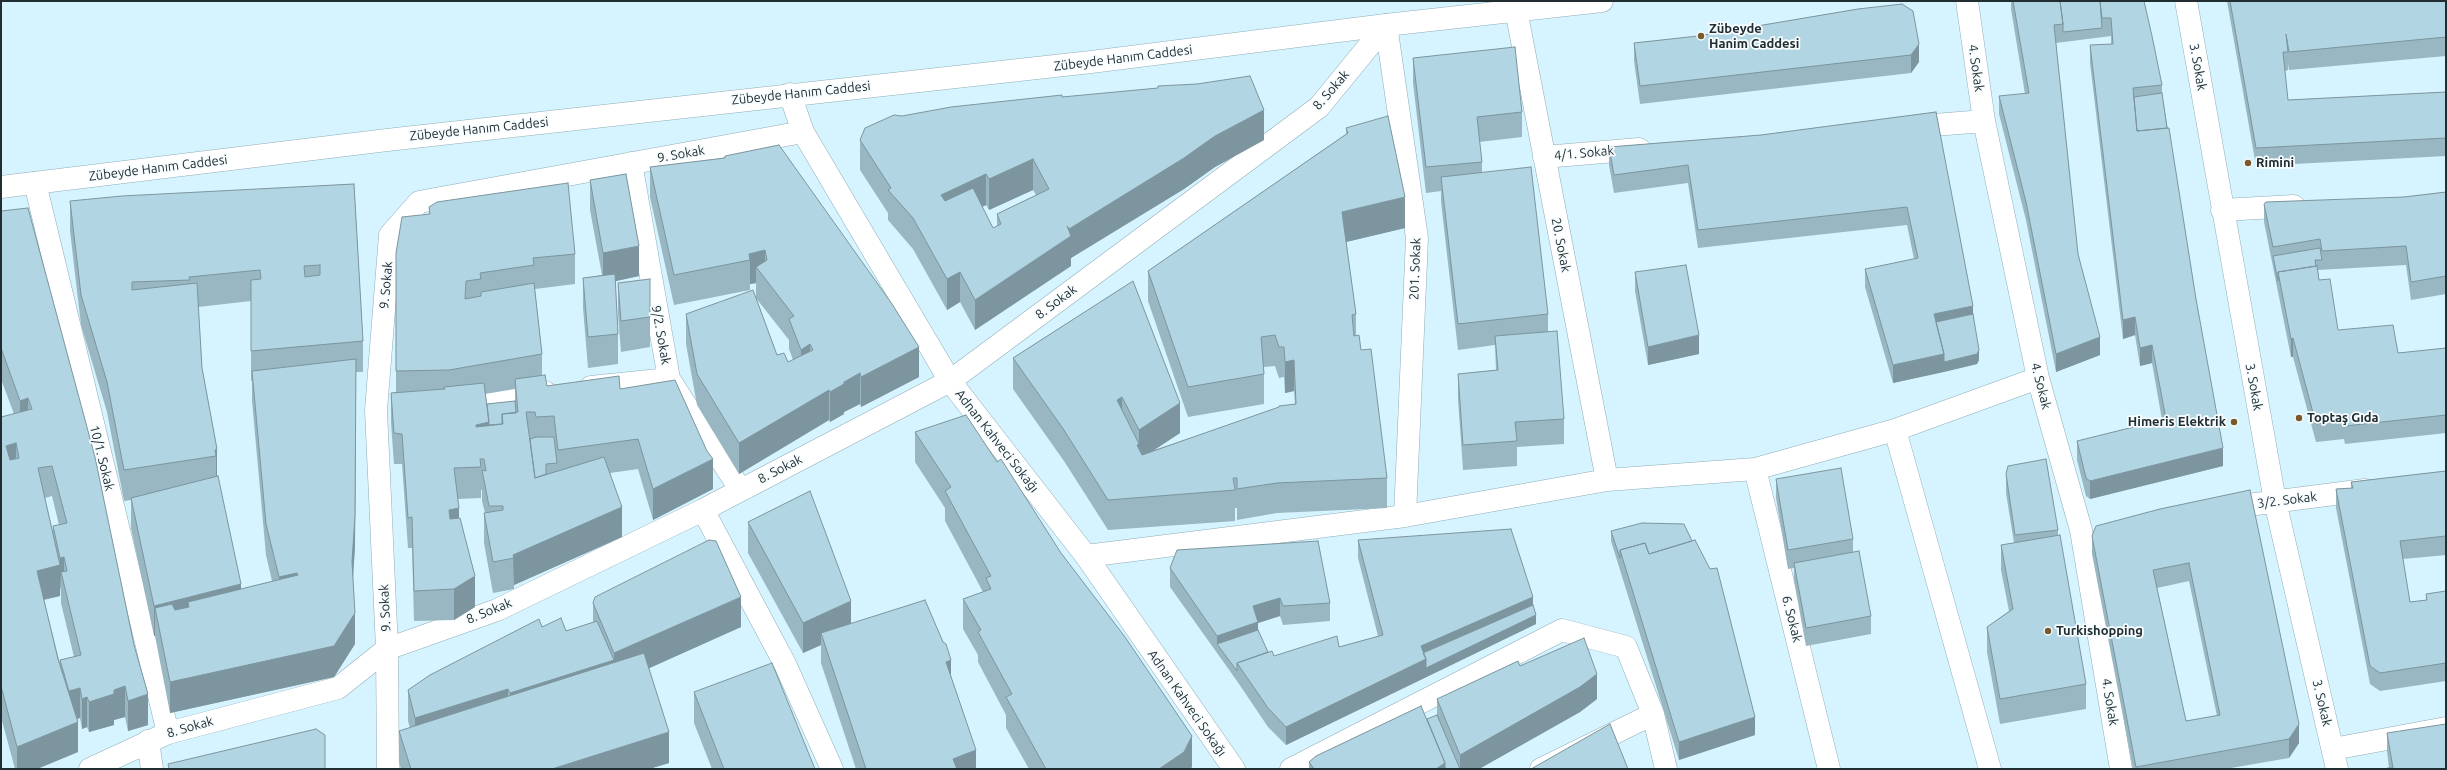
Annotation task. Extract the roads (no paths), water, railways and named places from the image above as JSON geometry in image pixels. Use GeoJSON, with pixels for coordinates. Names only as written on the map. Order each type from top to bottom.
{"type":"FeatureCollection","features":[{"type":"Feature","properties":{"kind":"street","name":"Zübeyde Hanım Caddesi"},"geometry":{"type":"LineString","coordinates":[[1,187],[790,94],[1091,62],[1386,25],[1602,1]]}},
{"type":"Feature","properties":{"kind":"street","name":"4. Sokak"},"geometry":{"type":"LineString","coordinates":[[1967,1],[1984,121],[2038,378],[2081,530],[2121,769]]}},
{"type":"Feature","properties":{"kind":"street","name":"3. Sokak"},"geometry":{"type":"LineString","coordinates":[[2186,1],[2275,501],[2335,759]]}},
{"type":"Feature","properties":{"kind":"street","name":"20. Sokak"},"geometry":{"type":"LineString","coordinates":[[1516,10],[1608,480]]}},
{"type":"Feature","properties":{"kind":"street","name":"8. Sokak"},"geometry":{"type":"LineString","coordinates":[[90,769],[168,733],[338,688],[387,649],[497,610],[703,510],[740,489],[950,381],[1320,107],[1386,25]]}},
{"type":"Feature","properties":{"kind":"street","name":"201. Sokak"},"geometry":{"type":"LineString","coordinates":[[1386,25],[1417,238],[1405,516]]}},
{"type":"Feature","properties":{"kind":"street","name":"Adnan Kahveci Sokağı"},"geometry":{"type":"LineString","coordinates":[[790,94],[803,132],[950,381],[1086,556],[1228,767]]}},
{"type":"Feature","properties":{"kind":"street"},"geometry":{"type":"LineString","coordinates":[[1889,128],[1984,121]]}},
{"type":"Feature","properties":{"kind":"street","name":"9. Sokak"},"geometry":{"type":"LineString","coordinates":[[388,769],[387,649],[376,410],[390,235],[419,202],[803,132]]}},
{"type":"Feature","properties":{"kind":"street","name":"4/1. Sokak"},"geometry":{"type":"LineString","coordinates":[[1544,157],[1662,147]]}},
{"type":"Feature","properties":{"kind":"street","name":"9/2. Sokak"},"geometry":{"type":"LineString","coordinates":[[631,163],[669,379],[740,489]]}},
{"type":"Feature","properties":{"kind":"street","name":"10/1. Sokak"},"geometry":{"type":"LineString","coordinates":[[35,182],[168,733]]}},
{"type":"Feature","properties":{"kind":"street"},"geometry":{"type":"LineString","coordinates":[[2222,210],[2314,205]]}},
{"type":"Feature","properties":{"kind":"street"},"geometry":{"type":"LineString","coordinates":[[1086,556],[1405,516],[1608,480],[1755,469],[1895,430],[2038,378]]}},
{"type":"Feature","properties":{"kind":"street"},"geometry":{"type":"LineString","coordinates":[[431,404],[669,379]]}},
{"type":"Feature","properties":{"kind":"street"},"geometry":{"type":"LineString","coordinates":[[376,410],[400,408]]}},
{"type":"Feature","properties":{"kind":"street"},"geometry":{"type":"LineString","coordinates":[[1895,430],[1990,769]]}},
{"type":"Feature","properties":{"kind":"street","name":"6. Sokak"},"geometry":{"type":"LineString","coordinates":[[1755,469],[1829,769]]}},
{"type":"Feature","properties":{"kind":"street","name":"3/2. Sokak"},"geometry":{"type":"LineString","coordinates":[[2205,511],[2384,488]]}},
{"type":"Feature","properties":{"kind":"street"},"geometry":{"type":"LineString","coordinates":[[703,510],[785,664],[832,769]]}},
{"type":"Feature","properties":{"kind":"street"},"geometry":{"type":"LineString","coordinates":[[2081,530],[2105,526]]}},
{"type":"Feature","properties":{"kind":"street"},"geometry":{"type":"LineString","coordinates":[[1291,769],[1562,630],[1626,647],[1653,714],[1666,769]]}},
{"type":"Feature","properties":{"kind":"street"},"geometry":{"type":"LineString","coordinates":[[1541,769],[1653,714]]}},
{"type":"Feature","properties":{"kind":"street"},"geometry":{"type":"LineString","coordinates":[[2335,759],[2446,728]]}},
{"type":"Feature","properties":{"kind":"street"},"geometry":{"type":"LineString","coordinates":[[148,741],[152,769]]}},
{"type":"Feature","properties":{"kind":"place","name":"Zübeyde Hanim Caddesi"},"geometry":{"type":"Point","coordinates":[1701,36]}},
{"type":"Feature","properties":{"kind":"place","name":"Rimini"},"geometry":{"type":"Point","coordinates":[2248,163]}},
{"type":"Feature","properties":{"kind":"place","name":"Toptaş Gıda"},"geometry":{"type":"Point","coordinates":[2299,418]}},
{"type":"Feature","properties":{"kind":"place","name":"Himeris Elektrik"},"geometry":{"type":"Point","coordinates":[2234,422]}},
{"type":"Feature","properties":{"kind":"place","name":"Turkishopping"},"geometry":{"type":"Point","coordinates":[2048,631]}}]}
